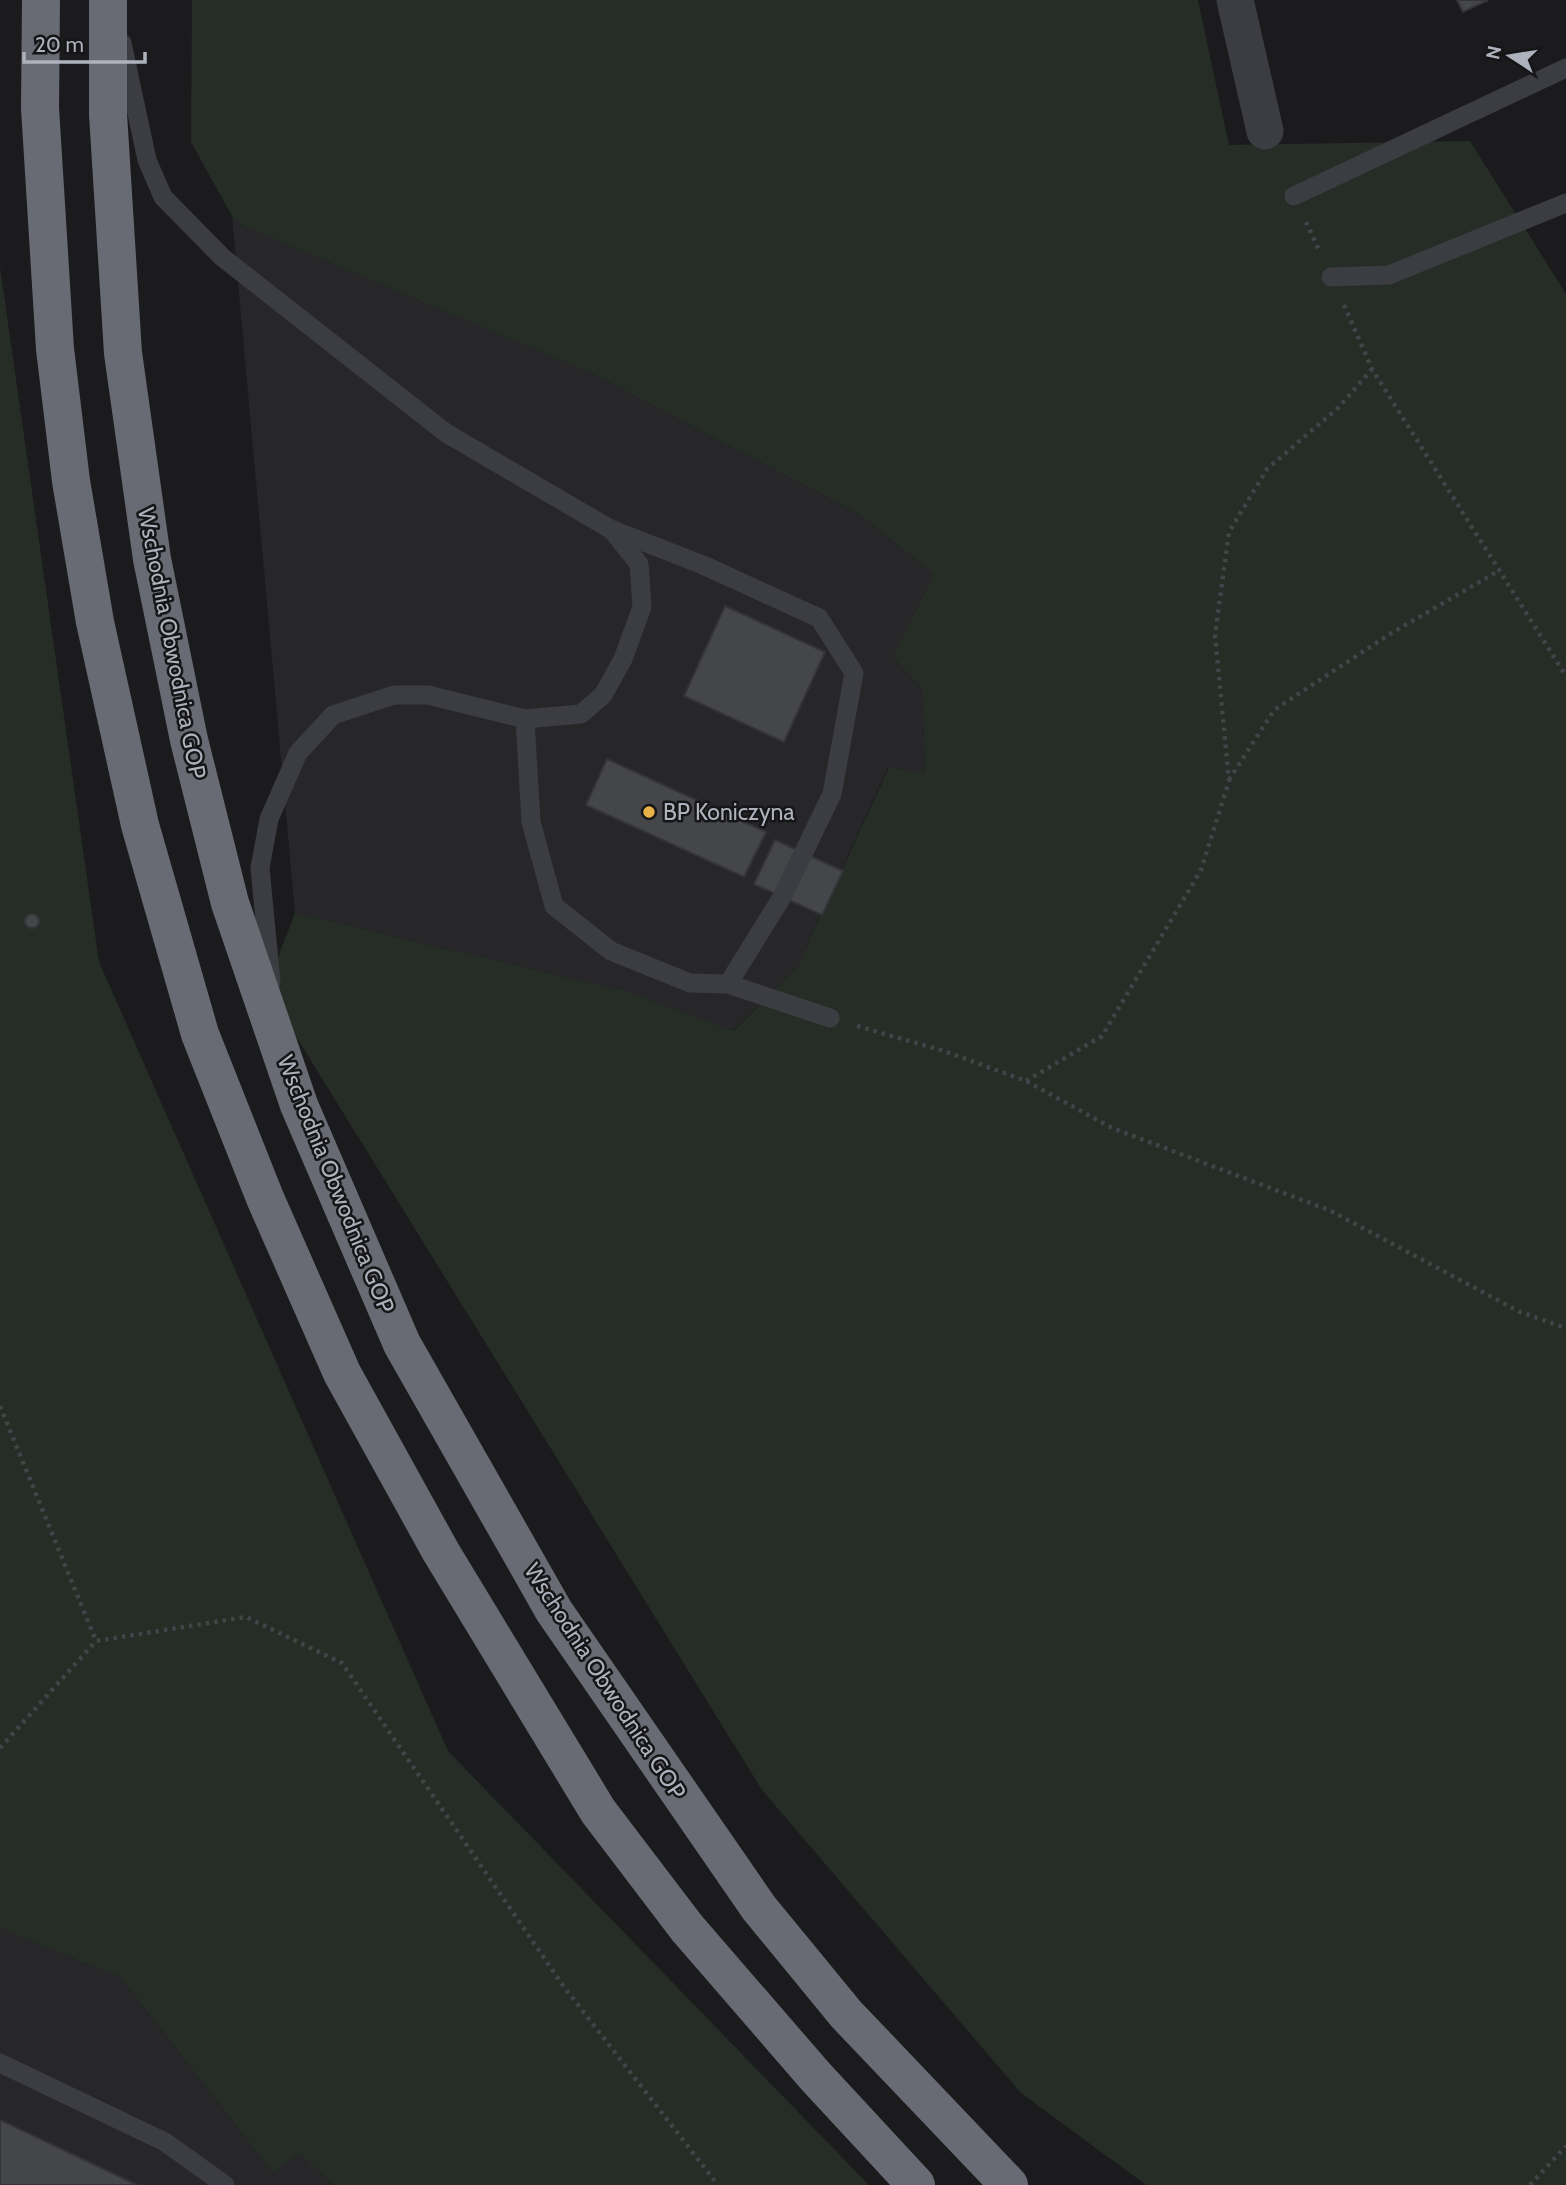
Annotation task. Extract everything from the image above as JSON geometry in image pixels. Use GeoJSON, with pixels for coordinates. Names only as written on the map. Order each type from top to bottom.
{"type":"FeatureCollection","features":[{"type":"Feature","properties":{"kind":"highway"},"geometry":{"type":"LineString","coordinates":[[41,0],[40,108],[55,349],[71,481],[96,622],[140,825],[196,1021],[265,1198],[342,1373],[441,1552],[598,1811],[687,1928],[816,2077],[916,2185]]}},
{"type":"Feature","properties":{"kind":"highway","name":"Wschodnia Obwodnica GOP"},"geometry":{"type":"LineString","coordinates":[[108,0],[108,114],[123,353],[152,559],[188,740],[227,891],[299,1105],[402,1344],[554,1611],[759,1908],[846,2014],[1009,2185]]}},
{"type":"Feature","properties":{"kind":"street"},"geometry":{"type":"LineString","coordinates":[[1236,0],[1265,131]]}},
{"type":"Feature","properties":{"kind":"lane"},"geometry":{"type":"LineString","coordinates":[[113,0],[147,160],[163,197],[222,257],[446,433],[612,530],[703,565],[819,618],[854,673],[832,794],[782,897],[729,984]]}},
{"type":"Feature","properties":{"kind":"lane"},"geometry":{"type":"LineString","coordinates":[[1294,196],[1566,68]]}},
{"type":"Feature","properties":{"kind":"lane"},"geometry":{"type":"LineString","coordinates":[[1331,277],[1389,275],[1566,203]]}},
{"type":"Feature","properties":{"kind":"lane"},"geometry":{"type":"LineString","coordinates":[[276,1035],[260,868],[269,819],[298,753],[333,715],[394,695],[428,695],[524,719],[581,714],[603,695],[623,659],[642,607],[639,564],[612,530]]}},
{"type":"Feature","properties":{"kind":"lane"},"geometry":{"type":"LineString","coordinates":[[524,719],[531,822],[554,906],[611,951],[690,983],[729,984],[830,1018]]}},
{"type":"Feature","properties":{"kind":"lane"},"geometry":{"type":"LineString","coordinates":[[0,2063],[165,2142],[225,2185]]}},
{"type":"Feature","properties":{"kind":"path"},"geometry":{"type":"LineString","coordinates":[[1294,196],[1372,369],[1566,676]]}},
{"type":"Feature","properties":{"kind":"path"},"geometry":{"type":"LineString","coordinates":[[1228,781],[1215,635],[1229,532],[1267,469],[1338,408],[1372,369]]}},
{"type":"Feature","properties":{"kind":"path"},"geometry":{"type":"LineString","coordinates":[[1026,1081],[1102,1036],[1201,870],[1228,781],[1274,710],[1390,634],[1500,570]]}},
{"type":"Feature","properties":{"kind":"path"},"geometry":{"type":"LineString","coordinates":[[830,1018],[944,1051],[1026,1081],[1112,1128],[1331,1211],[1520,1312],[1566,1328]]}},
{"type":"Feature","properties":{"kind":"path"},"geometry":{"type":"LineString","coordinates":[[0,1406],[96,1641]]}},
{"type":"Feature","properties":{"kind":"path"},"geometry":{"type":"LineString","coordinates":[[0,1748],[96,1641],[246,1616],[342,1663],[564,1987],[718,2185]]}},
{"type":"Feature","properties":{"kind":"path"},"geometry":{"type":"LineString","coordinates":[[1530,2185],[1566,2146]]}},
{"type":"Feature","properties":{"kind":"shaded area"},"geometry":{"type":"Polygon","coordinates":[[[192,0],[1198,0],[1229,145],[1470,141],[1566,294],[1566,2185],[1146,2185],[1021,2093],[762,1790],[266,988],[295,913],[626,991],[734,1031],[798,966],[889,767],[925,773],[922,688],[892,657],[934,574],[859,514],[595,375],[243,226],[232,216],[191,142],[192,0]]]}},
{"type":"Feature","properties":{"kind":"shaded area"},"geometry":{"type":"Polygon","coordinates":[[[232,216],[243,226],[595,375],[859,514],[934,574],[892,657],[922,688],[925,773],[888,767],[798,966],[733,1031],[626,991],[295,913],[232,216]]]}},
{"type":"Feature","properties":{"kind":"shaded area"},"geometry":{"type":"Polygon","coordinates":[[[0,267],[99,962],[448,1751],[869,2185],[334,2185],[299,2153],[273,2173],[121,1978],[0,1928],[0,267]]]}},
{"type":"Feature","properties":{"kind":"shaded area"},"geometry":{"type":"Polygon","coordinates":[[[0,1928],[121,1978],[273,2173],[299,2152],[334,2185],[0,2185],[0,1928]]]}},
{"type":"Feature","properties":{"kind":"building"},"geometry":{"type":"Polygon","coordinates":[[[1457,0],[1488,0],[1463,12],[1457,0]]]}},
{"type":"Feature","properties":{"kind":"building"},"geometry":{"type":"Polygon","coordinates":[[[725,606],[825,652],[784,742],[684,696],[725,606]]]}},
{"type":"Feature","properties":{"kind":"building"},"geometry":{"type":"Polygon","coordinates":[[[607,759],[766,832],[744,877],[586,805],[607,759]]]}},
{"type":"Feature","properties":{"kind":"building"},"geometry":{"type":"Polygon","coordinates":[[[775,840],[843,871],[822,915],[754,884],[775,840]]]}},
{"type":"Feature","properties":{"kind":"building"},"geometry":{"type":"Polygon","coordinates":[[[32,914],[37,916],[37,926],[32,928],[27,926],[25,921],[27,916],[32,914]]]}},
{"type":"Feature","properties":{"kind":"building"},"geometry":{"type":"Polygon","coordinates":[[[0,2120],[137,2185],[0,2185],[0,2120]]]}},
{"type":"Feature","properties":{"kind":"place","name":"BP Koniczyna"},"geometry":{"type":"Point","coordinates":[649,812]}}]}
